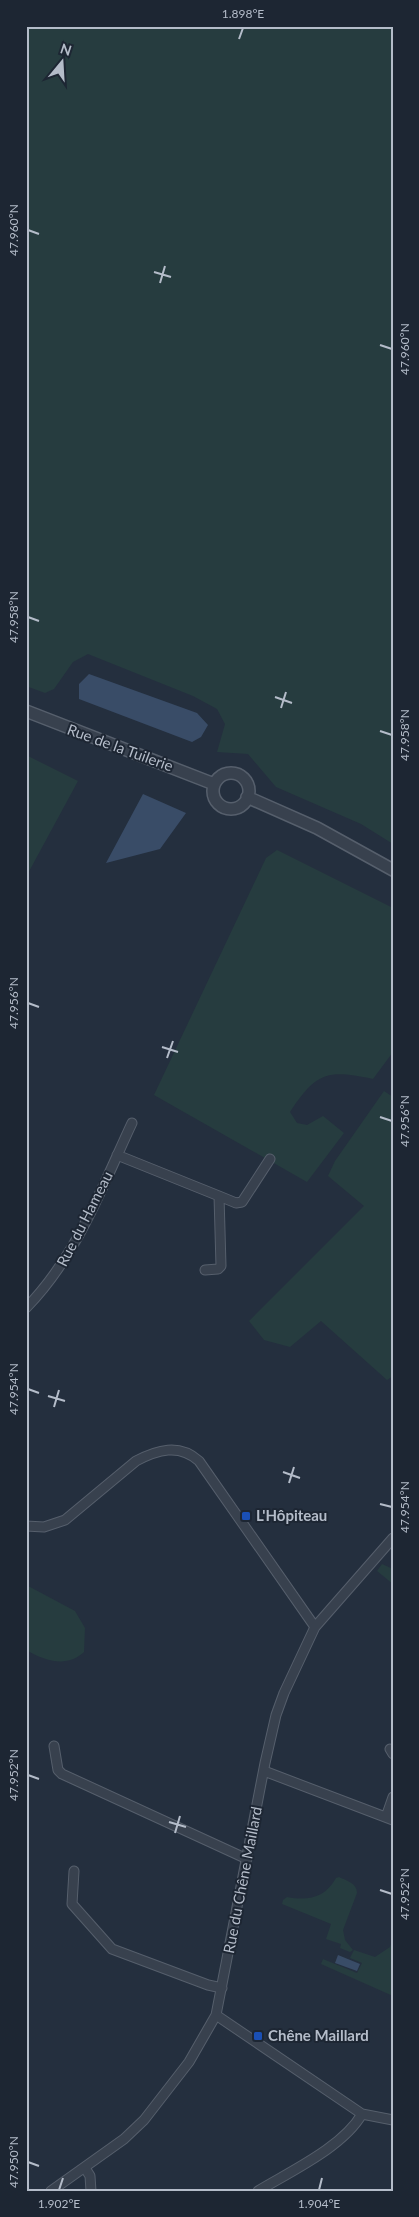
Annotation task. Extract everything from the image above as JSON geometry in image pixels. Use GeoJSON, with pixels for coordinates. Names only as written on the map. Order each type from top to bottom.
{"type":"FeatureCollection","features":[{"type":"Feature","properties":{"kind":"street","name":"Rue de la Tuilerie"},"geometry":{"type":"LineString","coordinates":[[26,711],[63,728],[214,784]]}},
{"type":"Feature","properties":{"kind":"street"},"geometry":{"type":"LineString","coordinates":[[226,774],[237,774],[246,781],[248,797],[241,805],[227,808],[215,799],[214,784],[226,774]]}},
{"type":"Feature","properties":{"kind":"street"},"geometry":{"type":"LineString","coordinates":[[248,797],[317,828],[393,870]]}},
{"type":"Feature","properties":{"kind":"street","name":"Rue du Hameau"},"geometry":{"type":"LineString","coordinates":[[26,1308],[42,1292],[67,1258],[132,1123]]}},
{"type":"Feature","properties":{"kind":"street"},"geometry":{"type":"LineString","coordinates":[[117,1155],[236,1203],[242,1202],[270,1159]]}},
{"type":"Feature","properties":{"kind":"street"},"geometry":{"type":"LineString","coordinates":[[205,1270],[218,1269],[221,1266],[219,1196]]}},
{"type":"Feature","properties":{"kind":"street"},"geometry":{"type":"LineString","coordinates":[[26,1526],[44,1527],[65,1520],[136,1461],[145,1456],[166,1450],[183,1451],[199,1461],[315,1627]]}},
{"type":"Feature","properties":{"kind":"street","name":"Rue du Chêne Maillard"},"geometry":{"type":"LineString","coordinates":[[51,2191],[124,2139],[144,2120],[189,2062],[216,2015],[276,1715],[315,1627],[393,1538]]}},
{"type":"Feature","properties":{"kind":"street"},"geometry":{"type":"LineString","coordinates":[[54,1746],[58,1770],[62,1774],[247,1859]]}},
{"type":"Feature","properties":{"kind":"street"},"geometry":{"type":"LineString","coordinates":[[264,1771],[389,1818],[393,1797]]}},
{"type":"Feature","properties":{"kind":"street"},"geometry":{"type":"LineString","coordinates":[[74,1871],[72,1904],[110,1947],[208,1985],[222,1988]]}},
{"type":"Feature","properties":{"kind":"street"},"geometry":{"type":"LineString","coordinates":[[216,2015],[362,2114],[393,2120]]}},
{"type":"Feature","properties":{"kind":"street"},"geometry":{"type":"LineString","coordinates":[[258,2191],[326,2149],[356,2125],[362,2114]]}},
{"type":"Feature","properties":{"kind":"street"},"geometry":{"type":"LineString","coordinates":[[85,2168],[90,2176],[91,2191]]}},
{"type":"Feature","properties":{"kind":"green space"},"geometry":{"type":"Polygon","coordinates":[[[26,26],[393,26],[393,844],[361,824],[276,787],[248,754],[217,752],[225,724],[217,709],[193,696],[88,654],[73,662],[54,689],[45,693],[26,686],[26,26]]]}},
{"type":"Feature","properties":{"kind":"green space"},"geometry":{"type":"Polygon","coordinates":[[[26,755],[78,781],[26,877],[26,755]]]}},
{"type":"Feature","properties":{"kind":"green space"},"geometry":{"type":"Polygon","coordinates":[[[277,850],[393,908],[393,1052],[373,1079],[344,1074],[324,1077],[315,1082],[307,1089],[290,1112],[297,1123],[307,1125],[323,1116],[344,1133],[307,1182],[154,1095],[266,858],[277,850]]]}},
{"type":"Feature","properties":{"kind":"green space"},"geometry":{"type":"Polygon","coordinates":[[[384,1091],[393,1097],[393,1376],[387,1380],[321,1321],[290,1347],[264,1340],[249,1321],[364,1206],[328,1176],[335,1161],[384,1091]]]}},
{"type":"Feature","properties":{"kind":"green space"},"geometry":{"type":"Polygon","coordinates":[[[382,1564],[393,1569],[393,1584],[377,1571],[382,1564]]]}},
{"type":"Feature","properties":{"kind":"green space"},"geometry":{"type":"Polygon","coordinates":[[[26,1587],[30,1587],[75,1611],[85,1628],[84,1652],[70,1660],[56,1661],[48,1660],[26,1650],[26,1587]]]}},
{"type":"Feature","properties":{"kind":"green space"},"geometry":{"type":"Polygon","coordinates":[[[339,1877],[351,1883],[357,1890],[343,1930],[345,1940],[353,1950],[350,1952],[340,1948],[341,1944],[326,1939],[331,1924],[282,1904],[283,1900],[287,1897],[302,1899],[321,1894],[339,1877]]]}},
{"type":"Feature","properties":{"kind":"green space"},"geometry":{"type":"Polygon","coordinates":[[[393,1938],[393,1996],[321,1964],[323,1959],[357,1973],[362,1963],[350,1958],[354,1950],[375,1957],[390,1947],[393,1938]]]}},
{"type":"Feature","properties":{"kind":"water"},"geometry":{"type":"Polygon","coordinates":[[[89,674],[197,713],[208,725],[201,737],[192,742],[79,699],[79,684],[89,674]]]}},
{"type":"Feature","properties":{"kind":"water"},"geometry":{"type":"Polygon","coordinates":[[[143,794],[186,813],[160,849],[106,863],[143,794]]]}},
{"type":"Feature","properties":{"kind":"water"},"geometry":{"type":"Polygon","coordinates":[[[338,1955],[360,1964],[357,1971],[335,1963],[338,1955]]]}},
{"type":"Feature","properties":{"kind":"place","name":"L'Hôpiteau"},"geometry":{"type":"Point","coordinates":[246,1516]}},
{"type":"Feature","properties":{"kind":"place","name":"Chêne Maillard"},"geometry":{"type":"Point","coordinates":[258,2036]}}]}
